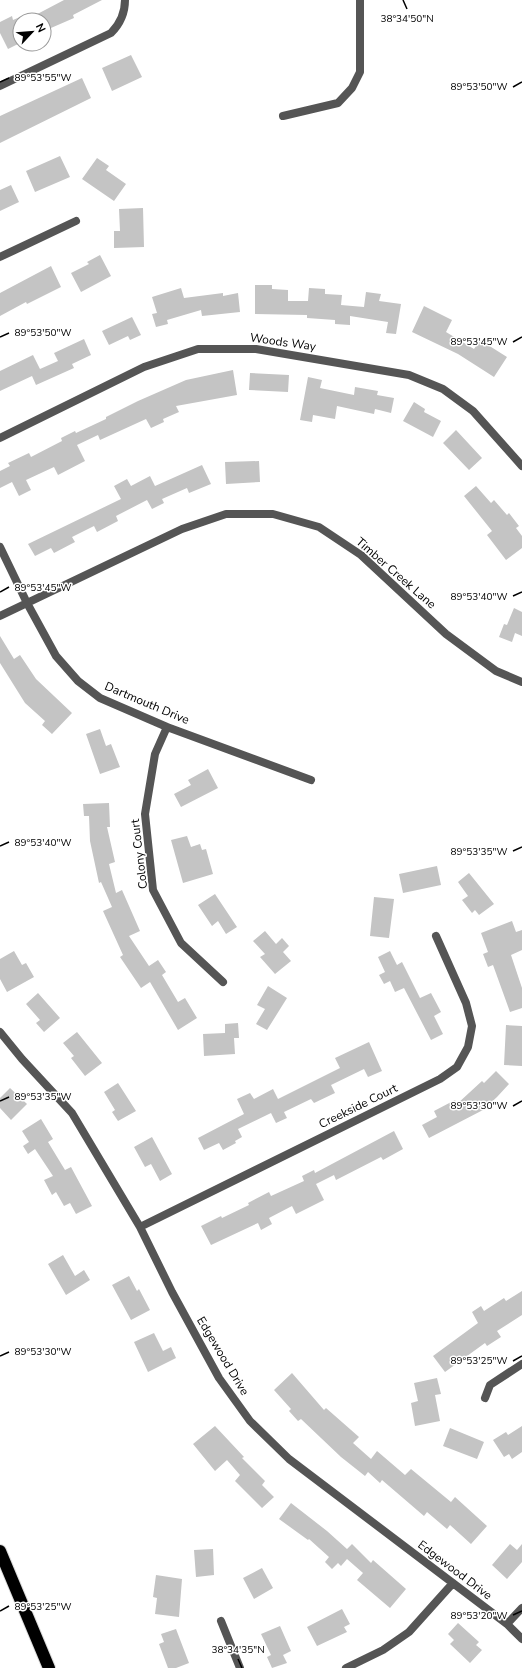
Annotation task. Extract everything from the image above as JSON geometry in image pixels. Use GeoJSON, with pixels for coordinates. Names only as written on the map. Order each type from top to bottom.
{"type":"FeatureCollection","features":[{"type":"Feature","properties":{"kind":"highway"},"geometry":{"type":"LineString","coordinates":[[0,1551],[49,1668]]}},
{"type":"Feature","properties":{"kind":"street"},"geometry":{"type":"LineString","coordinates":[[0,86],[111,33],[118,26],[123,15],[125,0]]}},
{"type":"Feature","properties":{"kind":"street"},"geometry":{"type":"LineString","coordinates":[[283,116],[338,103],[352,88],[360,72],[360,0]]}},
{"type":"Feature","properties":{"kind":"street"},"geometry":{"type":"LineString","coordinates":[[0,257],[76,221]]}},
{"type":"Feature","properties":{"kind":"street","name":"Woods Way"},"geometry":{"type":"LineString","coordinates":[[0,438],[144,367],[198,349],[256,349],[409,375],[443,390],[474,411],[522,466]]}},
{"type":"Feature","properties":{"kind":"street","name":"Timber Creek Lane"},"geometry":{"type":"LineString","coordinates":[[0,616],[182,529],[226,514],[273,514],[319,527],[361,555],[446,634],[496,671],[522,682]]}},
{"type":"Feature","properties":{"kind":"street","name":"Dartmouth Drive"},"geometry":{"type":"LineString","coordinates":[[0,547],[27,603],[56,656],[78,681],[100,698],[167,727],[311,780]]}},
{"type":"Feature","properties":{"kind":"street","name":"Colony Court"},"geometry":{"type":"LineString","coordinates":[[167,727],[155,754],[145,814],[153,890],[181,943],[223,982]]}},
{"type":"Feature","properties":{"kind":"street","name":"Creekside Court"},"geometry":{"type":"LineString","coordinates":[[140,1227],[440,1079],[456,1067],[468,1047],[472,1026],[466,1003],[436,936]]}},
{"type":"Feature","properties":{"kind":"street","name":"Edgewood Drive"},"geometry":{"type":"LineString","coordinates":[[0,1032],[22,1059],[72,1112],[140,1227],[172,1292],[219,1378],[250,1421],[289,1459],[507,1624],[522,1639]]}},
{"type":"Feature","properties":{"kind":"street"},"geometry":{"type":"LineString","coordinates":[[486,1398],[490,1385],[522,1364]]}},
{"type":"Feature","properties":{"kind":"street"},"geometry":{"type":"LineString","coordinates":[[346,1668],[383,1650],[409,1632],[453,1584]]}},
{"type":"Feature","properties":{"kind":"street"},"geometry":{"type":"LineString","coordinates":[[507,1624],[522,1608]]}},
{"type":"Feature","properties":{"kind":"street"},"geometry":{"type":"LineString","coordinates":[[221,1621],[240,1668]]}},
{"type":"Feature","properties":{"kind":"building"},"geometry":{"type":"Polygon","coordinates":[[[64,0],[102,0],[73,15],[74,18],[52,28],[52,12],[41,12],[64,0]]]}},
{"type":"Feature","properties":{"kind":"building"},"geometry":{"type":"Polygon","coordinates":[[[12,16],[12,47],[8,49],[0,33],[0,22],[12,16]]]}},
{"type":"Feature","properties":{"kind":"building"},"geometry":{"type":"Polygon","coordinates":[[[131,55],[142,77],[112,91],[102,68],[131,55]]]}},
{"type":"Feature","properties":{"kind":"building"},"geometry":{"type":"Polygon","coordinates":[[[82,78],[91,98],[0,143],[0,116],[82,78]]]}},
{"type":"Feature","properties":{"kind":"building"},"geometry":{"type":"Polygon","coordinates":[[[60,156],[70,177],[35,192],[26,171],[60,156]]]}},
{"type":"Feature","properties":{"kind":"building"},"geometry":{"type":"Polygon","coordinates":[[[97,158],[109,166],[106,170],[126,184],[114,201],[82,179],[97,158]]]}},
{"type":"Feature","properties":{"kind":"building"},"geometry":{"type":"Polygon","coordinates":[[[11,185],[19,202],[0,211],[0,190],[11,185]]]}},
{"type":"Feature","properties":{"kind":"building"},"geometry":{"type":"Polygon","coordinates":[[[143,208],[144,247],[114,248],[114,231],[120,231],[119,209],[143,208]]]}},
{"type":"Feature","properties":{"kind":"building"},"geometry":{"type":"Polygon","coordinates":[[[100,255],[111,276],[81,292],[71,273],[89,264],[87,262],[100,255]]]}},
{"type":"Feature","properties":{"kind":"building"},"geometry":{"type":"Polygon","coordinates":[[[51,266],[61,287],[27,304],[26,302],[0,316],[0,293],[51,266]]]}},
{"type":"Feature","properties":{"kind":"building"},"geometry":{"type":"Polygon","coordinates":[[[255,285],[272,285],[272,289],[288,290],[288,301],[308,301],[309,288],[325,289],[325,294],[342,295],[341,305],[364,307],[366,292],[381,294],[379,301],[401,304],[396,334],[386,333],[388,322],[350,316],[350,325],[335,324],[335,320],[307,318],[307,315],[255,314],[255,285]]]}},
{"type":"Feature","properties":{"kind":"building"},"geometry":{"type":"Polygon","coordinates":[[[181,288],[184,298],[223,293],[223,296],[238,293],[240,312],[202,316],[201,310],[167,320],[168,324],[156,327],[152,314],[157,313],[152,297],[181,288]]]}},
{"type":"Feature","properties":{"kind":"building"},"geometry":{"type":"Polygon","coordinates":[[[424,306],[452,320],[446,332],[474,349],[480,340],[507,357],[494,377],[458,354],[412,332],[424,306]]]}},
{"type":"Feature","properties":{"kind":"building"},"geometry":{"type":"Polygon","coordinates":[[[132,317],[141,335],[130,340],[128,336],[109,345],[102,331],[132,317]]]}},
{"type":"Feature","properties":{"kind":"building"},"geometry":{"type":"Polygon","coordinates":[[[84,339],[91,355],[72,364],[74,368],[36,385],[32,376],[0,391],[0,371],[33,355],[40,369],[58,361],[54,353],[84,339]]]}},
{"type":"Feature","properties":{"kind":"building"},"geometry":{"type":"Polygon","coordinates":[[[233,370],[237,395],[176,406],[179,412],[163,419],[164,422],[151,428],[146,419],[100,440],[98,435],[77,445],[85,461],[58,475],[54,467],[26,480],[31,490],[19,496],[12,482],[0,488],[0,471],[10,466],[8,463],[29,453],[31,457],[62,441],[61,438],[75,431],[76,433],[106,419],[106,417],[138,401],[186,380],[233,370]]]}},
{"type":"Feature","properties":{"kind":"building"},"geometry":{"type":"Polygon","coordinates":[[[250,373],[289,375],[288,392],[249,390],[250,373]]]}},
{"type":"Feature","properties":{"kind":"building"},"geometry":{"type":"Polygon","coordinates":[[[308,377],[322,380],[320,388],[354,395],[355,387],[378,391],[377,395],[394,398],[391,413],[375,409],[374,414],[337,406],[335,419],[313,415],[312,422],[300,420],[308,377]]]}},
{"type":"Feature","properties":{"kind":"building"},"geometry":{"type":"Polygon","coordinates":[[[414,402],[425,409],[424,412],[441,421],[433,437],[403,421],[414,402]]]}},
{"type":"Feature","properties":{"kind":"building"},"geometry":{"type":"Polygon","coordinates":[[[456,430],[482,458],[469,470],[443,443],[456,430]]]}},
{"type":"Feature","properties":{"kind":"building"},"geometry":{"type":"Polygon","coordinates":[[[259,461],[260,482],[226,484],[225,462],[259,461]]]}},
{"type":"Feature","properties":{"kind":"building"},"geometry":{"type":"Polygon","coordinates":[[[202,465],[211,484],[189,493],[187,488],[162,499],[164,503],[152,509],[147,500],[116,516],[118,521],[97,532],[94,526],[72,537],[75,542],[54,553],[51,548],[35,556],[28,544],[121,499],[114,486],[127,479],[131,486],[150,476],[155,486],[202,465]]]}},
{"type":"Feature","properties":{"kind":"building"},"geometry":{"type":"Polygon","coordinates":[[[476,486],[491,503],[494,500],[507,515],[509,513],[519,526],[516,528],[522,536],[522,548],[506,560],[487,535],[492,531],[464,496],[476,486]]]}},
{"type":"Feature","properties":{"kind":"building"},"geometry":{"type":"Polygon","coordinates":[[[514,608],[522,612],[522,636],[515,633],[512,642],[499,637],[504,624],[507,625],[514,608]]]}},
{"type":"Feature","properties":{"kind":"building"},"geometry":{"type":"Polygon","coordinates":[[[0,636],[14,659],[20,655],[36,679],[72,713],[52,734],[42,725],[45,721],[25,703],[0,663],[0,636]]]}},
{"type":"Feature","properties":{"kind":"building"},"geometry":{"type":"Polygon","coordinates":[[[100,729],[106,746],[111,744],[120,767],[100,774],[86,734],[100,729]]]}},
{"type":"Feature","properties":{"kind":"building"},"geometry":{"type":"Polygon","coordinates":[[[208,769],[218,788],[181,807],[174,794],[191,785],[188,780],[208,769]]]}},
{"type":"Feature","properties":{"kind":"building"},"geometry":{"type":"Polygon","coordinates":[[[109,803],[110,827],[107,827],[115,862],[109,864],[116,893],[122,890],[140,931],[129,936],[149,966],[158,960],[166,972],[162,975],[178,1002],[185,998],[197,1018],[178,1030],[150,982],[141,988],[120,957],[123,955],[103,911],[112,907],[101,882],[99,883],[90,841],[89,816],[84,816],[83,804],[109,803]]]}},
{"type":"Feature","properties":{"kind":"building"},"geometry":{"type":"Polygon","coordinates":[[[187,836],[191,847],[200,844],[202,850],[206,849],[213,874],[183,883],[171,840],[187,836]]]}},
{"type":"Feature","properties":{"kind":"building"},"geometry":{"type":"Polygon","coordinates":[[[437,866],[441,885],[403,893],[399,874],[437,866]]]}},
{"type":"Feature","properties":{"kind":"building"},"geometry":{"type":"Polygon","coordinates":[[[469,873],[494,904],[479,915],[475,910],[472,913],[462,900],[468,896],[458,882],[469,873]]]}},
{"type":"Feature","properties":{"kind":"building"},"geometry":{"type":"Polygon","coordinates":[[[215,894],[237,927],[226,934],[218,921],[212,926],[198,905],[215,894]]]}},
{"type":"Feature","properties":{"kind":"building"},"geometry":{"type":"Polygon","coordinates":[[[374,897],[394,899],[389,938],[370,936],[374,897]]]}},
{"type":"Feature","properties":{"kind":"building"},"geometry":{"type":"Polygon","coordinates":[[[512,921],[516,932],[522,930],[522,950],[511,955],[522,988],[522,1008],[510,1012],[493,965],[488,967],[483,954],[488,952],[481,933],[512,921]]]}},
{"type":"Feature","properties":{"kind":"building"},"geometry":{"type":"Polygon","coordinates":[[[265,931],[276,944],[282,938],[289,946],[283,952],[291,961],[275,974],[260,957],[265,954],[253,941],[265,931]]]}},
{"type":"Feature","properties":{"kind":"building"},"geometry":{"type":"Polygon","coordinates":[[[14,951],[22,965],[26,963],[34,977],[7,992],[0,979],[0,959],[14,951]]]}},
{"type":"Feature","properties":{"kind":"building"},"geometry":{"type":"Polygon","coordinates":[[[390,951],[397,965],[402,962],[420,998],[431,993],[441,1012],[434,1016],[443,1034],[431,1040],[404,988],[395,992],[390,981],[384,984],[379,975],[385,972],[378,957],[390,951]]]}},
{"type":"Feature","properties":{"kind":"building"},"geometry":{"type":"Polygon","coordinates":[[[268,986],[287,998],[267,1030],[256,1024],[265,1009],[257,1005],[268,986]]]}},
{"type":"Feature","properties":{"kind":"building"},"geometry":{"type":"Polygon","coordinates":[[[38,993],[60,1018],[44,1032],[36,1023],[40,1020],[26,1004],[38,993]]]}},
{"type":"Feature","properties":{"kind":"building"},"geometry":{"type":"Polygon","coordinates":[[[238,1023],[239,1038],[234,1038],[235,1054],[204,1056],[203,1034],[225,1033],[225,1024],[238,1023]]]}},
{"type":"Feature","properties":{"kind":"building"},"geometry":{"type":"Polygon","coordinates":[[[506,1025],[522,1026],[522,1066],[504,1065],[506,1025]]]}},
{"type":"Feature","properties":{"kind":"building"},"geometry":{"type":"Polygon","coordinates":[[[77,1032],[102,1063],[85,1076],[71,1058],[74,1056],[63,1043],[77,1032]]]}},
{"type":"Feature","properties":{"kind":"building"},"geometry":{"type":"Polygon","coordinates":[[[369,1042],[382,1071],[368,1077],[364,1069],[331,1085],[335,1093],[314,1103],[311,1099],[284,1112],[287,1118],[276,1123],[271,1113],[238,1129],[242,1137],[235,1141],[236,1143],[223,1150],[219,1143],[204,1150],[198,1138],[244,1114],[237,1099],[250,1093],[254,1099],[273,1089],[278,1099],[340,1068],[335,1058],[369,1042]]]}},
{"type":"Feature","properties":{"kind":"building"},"geometry":{"type":"Polygon","coordinates":[[[496,1071],[509,1084],[497,1097],[483,1110],[429,1138],[422,1125],[437,1117],[434,1111],[455,1100],[457,1104],[482,1081],[484,1083],[496,1071]]]}},
{"type":"Feature","properties":{"kind":"building"},"geometry":{"type":"Polygon","coordinates":[[[118,1083],[136,1111],[118,1121],[112,1112],[115,1110],[104,1092],[118,1083]]]}},
{"type":"Feature","properties":{"kind":"building"},"geometry":{"type":"Polygon","coordinates":[[[10,1088],[27,1104],[11,1120],[0,1108],[0,1098],[10,1088]]]}},
{"type":"Feature","properties":{"kind":"building"},"geometry":{"type":"Polygon","coordinates":[[[41,1119],[53,1139],[48,1142],[65,1170],[71,1167],[92,1206],[76,1214],[70,1203],[64,1206],[56,1192],[52,1195],[44,1180],[53,1176],[35,1149],[28,1154],[23,1146],[29,1142],[22,1131],[41,1119]]]}},
{"type":"Feature","properties":{"kind":"building"},"geometry":{"type":"Polygon","coordinates":[[[394,1131],[403,1149],[383,1160],[381,1157],[336,1180],[334,1175],[316,1184],[324,1200],[296,1214],[292,1206],[269,1218],[272,1224],[261,1230],[258,1223],[211,1245],[201,1226],[249,1205],[248,1203],[269,1192],[271,1196],[304,1181],[302,1176],[314,1170],[315,1173],[394,1131]]]}},
{"type":"Feature","properties":{"kind":"building"},"geometry":{"type":"Polygon","coordinates":[[[152,1137],[172,1174],[160,1181],[151,1164],[145,1167],[134,1147],[152,1137]]]}},
{"type":"Feature","properties":{"kind":"building"},"geometry":{"type":"Polygon","coordinates":[[[63,1255],[75,1276],[84,1270],[90,1280],[66,1295],[48,1264],[63,1255]]]}},
{"type":"Feature","properties":{"kind":"building"},"geometry":{"type":"Polygon","coordinates":[[[129,1276],[137,1291],[139,1289],[150,1310],[131,1320],[112,1285],[129,1276]]]}},
{"type":"Feature","properties":{"kind":"building"},"geometry":{"type":"Polygon","coordinates":[[[522,1291],[522,1315],[497,1331],[501,1337],[487,1346],[485,1343],[445,1372],[433,1356],[478,1323],[472,1312],[481,1306],[484,1311],[504,1298],[506,1301],[522,1291]]]}},
{"type":"Feature","properties":{"kind":"building"},"geometry":{"type":"Polygon","coordinates":[[[154,1333],[163,1351],[171,1347],[176,1358],[148,1372],[134,1342],[154,1333]]]}},
{"type":"Feature","properties":{"kind":"building"},"geometry":{"type":"Polygon","coordinates":[[[292,1373],[324,1410],[326,1408],[359,1437],[353,1443],[371,1459],[377,1451],[405,1475],[411,1469],[451,1502],[455,1497],[487,1526],[471,1544],[450,1525],[447,1529],[427,1512],[424,1516],[382,1480],[380,1483],[368,1472],[365,1476],[341,1457],[301,1419],[298,1421],[289,1411],[291,1409],[274,1390],[292,1373]]]}},
{"type":"Feature","properties":{"kind":"building"},"geometry":{"type":"Polygon","coordinates":[[[437,1378],[441,1394],[435,1395],[440,1421],[415,1426],[411,1403],[418,1401],[414,1383],[437,1378]]]}},
{"type":"Feature","properties":{"kind":"building"},"geometry":{"type":"Polygon","coordinates":[[[215,1426],[244,1457],[242,1458],[265,1481],[262,1485],[274,1497],[262,1508],[235,1481],[240,1475],[227,1460],[215,1471],[193,1444],[215,1426]]]}},
{"type":"Feature","properties":{"kind":"building"},"geometry":{"type":"Polygon","coordinates":[[[522,1426],[522,1452],[512,1459],[509,1454],[504,1457],[493,1440],[506,1432],[508,1435],[522,1426]]]}},
{"type":"Feature","properties":{"kind":"building"},"geometry":{"type":"Polygon","coordinates":[[[450,1428],[484,1442],[477,1459],[443,1446],[450,1428]]]}},
{"type":"Feature","properties":{"kind":"building"},"geometry":{"type":"Polygon","coordinates":[[[291,1503],[327,1531],[347,1549],[352,1544],[371,1563],[373,1560],[406,1589],[390,1608],[357,1580],[363,1573],[347,1559],[341,1566],[338,1563],[332,1569],[325,1562],[329,1557],[309,1539],[308,1540],[279,1519],[291,1503]]]}},
{"type":"Feature","properties":{"kind":"building"},"geometry":{"type":"Polygon","coordinates":[[[510,1544],[517,1550],[522,1544],[522,1562],[507,1579],[492,1565],[510,1544]]]}},
{"type":"Feature","properties":{"kind":"building"},"geometry":{"type":"Polygon","coordinates":[[[213,1549],[214,1575],[196,1577],[194,1550],[213,1549]]]}},
{"type":"Feature","properties":{"kind":"building"},"geometry":{"type":"Polygon","coordinates":[[[262,1568],[273,1588],[254,1599],[243,1578],[262,1568]]]}},
{"type":"Feature","properties":{"kind":"building"},"geometry":{"type":"Polygon","coordinates":[[[156,1575],[182,1579],[179,1617],[155,1614],[157,1598],[153,1597],[156,1575]]]}},
{"type":"Feature","properties":{"kind":"building"},"geometry":{"type":"Polygon","coordinates":[[[342,1609],[350,1624],[344,1627],[347,1632],[317,1646],[307,1627],[342,1609]]]}},
{"type":"Feature","properties":{"kind":"building"},"geometry":{"type":"Polygon","coordinates":[[[458,1623],[479,1642],[476,1645],[482,1650],[470,1663],[450,1644],[454,1640],[448,1634],[458,1623]]]}},
{"type":"Feature","properties":{"kind":"building"},"geometry":{"type":"Polygon","coordinates":[[[280,1626],[291,1651],[283,1655],[287,1663],[272,1668],[267,1657],[271,1655],[261,1634],[280,1626]]]}},
{"type":"Feature","properties":{"kind":"building"},"geometry":{"type":"Polygon","coordinates":[[[176,1629],[189,1663],[176,1668],[168,1668],[159,1644],[164,1642],[161,1634],[176,1629]]]}}]}
